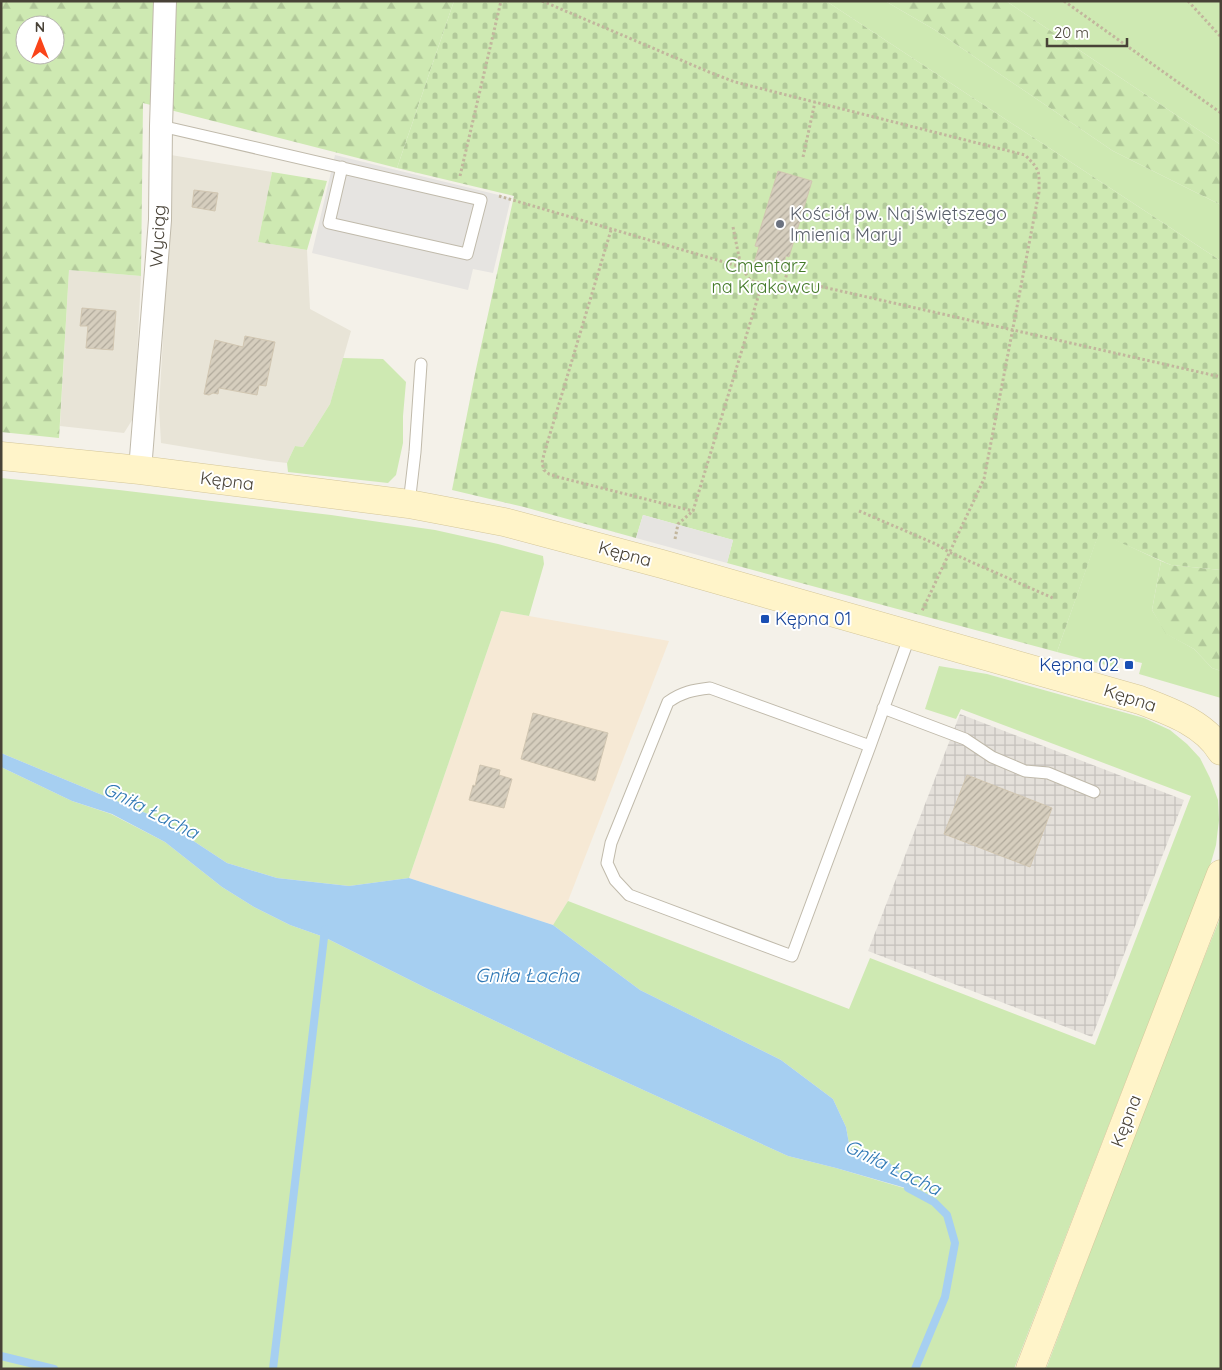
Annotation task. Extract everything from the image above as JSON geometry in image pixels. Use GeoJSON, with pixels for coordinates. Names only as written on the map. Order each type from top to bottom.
{"type":"FeatureCollection","features":[{"type":"Feature","properties":{"kind":"street","name":"Wyciąg"},"geometry":{"type":"LineString","coordinates":[[140,470],[160,220],[165,1]]}},
{"type":"Feature","properties":{"kind":"street","name":"Kępna"},"geometry":{"type":"LineString","coordinates":[[1,456],[140,470],[409,504],[487,518],[662,564],[915,625],[1149,703],[1193,724],[1207,734],[1220,748]]}},
{"type":"Feature","properties":{"kind":"street","name":"Kępna"},"geometry":{"type":"LineString","coordinates":[[1030,1369],[1221,874]]}},
{"type":"Feature","properties":{"kind":"lane"},"geometry":{"type":"LineString","coordinates":[[161,126],[342,167],[481,200],[467,254],[329,223],[342,167]]}},
{"type":"Feature","properties":{"kind":"lane"},"geometry":{"type":"LineString","coordinates":[[409,504],[415,452],[421,364]]}},
{"type":"Feature","properties":{"kind":"lane"},"geometry":{"type":"LineString","coordinates":[[870,746],[710,688],[679,694],[668,702],[611,843],[607,862],[615,880],[629,895],[792,956],[915,625]]}},
{"type":"Feature","properties":{"kind":"lane"},"geometry":{"type":"LineString","coordinates":[[883,708],[965,739],[992,757],[1025,770],[1048,773],[1094,792]]}},
{"type":"Feature","properties":{"kind":"path"},"geometry":{"type":"LineString","coordinates":[[458,182],[501,1]]}},
{"type":"Feature","properties":{"kind":"path"},"geometry":{"type":"LineString","coordinates":[[542,1],[735,82],[1025,156],[1039,172],[1039,192],[984,479],[915,625]]}},
{"type":"Feature","properties":{"kind":"path"},"geometry":{"type":"LineString","coordinates":[[1064,1],[1221,113]]}},
{"type":"Feature","properties":{"kind":"path"},"geometry":{"type":"LineString","coordinates":[[1188,1],[1221,37]]}},
{"type":"Feature","properties":{"kind":"path"},"geometry":{"type":"LineString","coordinates":[[803,157],[815,102]]}},
{"type":"Feature","properties":{"kind":"path"},"geometry":{"type":"LineString","coordinates":[[481,200],[497,196],[741,267]]}},
{"type":"Feature","properties":{"kind":"path"},"geometry":{"type":"LineString","coordinates":[[733,227],[741,267],[750,280],[762,284],[776,288],[814,285],[1221,377]]}},
{"type":"Feature","properties":{"kind":"path"},"geometry":{"type":"LineString","coordinates":[[611,230],[544,454],[542,463],[544,470],[558,477],[693,512]]}},
{"type":"Feature","properties":{"kind":"path"},"geometry":{"type":"LineString","coordinates":[[783,287],[790,263]]}},
{"type":"Feature","properties":{"kind":"path"},"geometry":{"type":"LineString","coordinates":[[669,541],[674,540],[678,524],[693,512],[762,284]]}},
{"type":"Feature","properties":{"kind":"path"},"geometry":{"type":"LineString","coordinates":[[859,511],[1055,598]]}},
{"type":"Feature","properties":{"kind":"shaded area"},"geometry":{"type":"Polygon","coordinates":[[[171,155],[272,172],[258,242],[307,250],[310,309],[351,331],[330,404],[303,447],[295,446],[287,463],[161,443],[159,407],[167,227],[171,224],[171,155]]]}},
{"type":"Feature","properties":{"kind":"shaded area"},"geometry":{"type":"Polygon","coordinates":[[[335,155],[511,198],[493,273],[473,269],[468,290],[312,253],[335,155]]]}},
{"type":"Feature","properties":{"kind":"shaded area"},"geometry":{"type":"Polygon","coordinates":[[[69,270],[141,276],[134,417],[124,433],[60,426],[69,270]]]}},
{"type":"Feature","properties":{"kind":"shaded area"},"geometry":{"type":"Polygon","coordinates":[[[643,515],[733,540],[727,563],[636,538],[643,515]]]}},
{"type":"Feature","properties":{"kind":"shaded area"},"geometry":{"type":"Polygon","coordinates":[[[501,611],[669,641],[568,901],[553,925],[409,878],[501,611]]]}},
{"type":"Feature","properties":{"kind":"shaded area"},"geometry":{"type":"Polygon","coordinates":[[[960,714],[1184,800],[1092,1037],[868,951],[960,714]]]}},
{"type":"Feature","properties":{"kind":"green space"},"geometry":{"type":"Polygon","coordinates":[[[1,1],[454,1],[397,168],[143,103],[141,276],[69,270],[59,438],[1,432],[1,1]]]}},
{"type":"Feature","properties":{"kind":"green space","name":"Cmentarz na Krakowcu"},"geometry":{"type":"Polygon","coordinates":[[[454,1],[826,1],[1221,261],[1221,570],[1171,565],[1099,533],[1057,652],[727,563],[733,540],[643,515],[636,538],[524,507],[452,490],[514,196],[397,168],[454,1]]]}},
{"type":"Feature","properties":{"kind":"green space"},"geometry":{"type":"Polygon","coordinates":[[[826,1],[885,1],[935,30],[1113,151],[1221,205],[1221,261],[826,1]]]}},
{"type":"Feature","properties":{"kind":"green space"},"geometry":{"type":"Polygon","coordinates":[[[885,1],[1006,1],[1221,145],[1221,205],[1113,151],[935,30],[885,1]]]}},
{"type":"Feature","properties":{"kind":"green space"},"geometry":{"type":"Polygon","coordinates":[[[1006,1],[1221,1],[1221,145],[1006,1]]]}},
{"type":"Feature","properties":{"kind":"green space"},"geometry":{"type":"Polygon","coordinates":[[[272,172],[327,181],[307,250],[258,242],[272,172]]]}},
{"type":"Feature","properties":{"kind":"green space"},"geometry":{"type":"Polygon","coordinates":[[[343,358],[383,359],[406,382],[403,443],[396,475],[388,483],[288,472],[287,463],[295,446],[303,447],[330,404],[343,358]]]}},
{"type":"Feature","properties":{"kind":"green space"},"geometry":{"type":"Polygon","coordinates":[[[1,478],[331,515],[435,530],[543,556],[544,564],[529,616],[501,611],[409,878],[349,886],[277,878],[227,863],[160,819],[1,753],[1,478]]]}},
{"type":"Feature","properties":{"kind":"green space"},"geometry":{"type":"Polygon","coordinates":[[[1099,532],[1161,561],[1152,610],[1167,634],[1194,649],[1212,668],[1221,671],[1221,698],[1139,674],[1142,663],[1120,658],[1117,668],[1057,652],[1099,532]]]}},
{"type":"Feature","properties":{"kind":"green space"},"geometry":{"type":"Polygon","coordinates":[[[1161,561],[1171,565],[1221,570],[1221,671],[1212,668],[1194,649],[1166,634],[1152,610],[1161,561]]]}},
{"type":"Feature","properties":{"kind":"green space"},"geometry":{"type":"Polygon","coordinates":[[[939,666],[987,674],[1144,718],[1170,730],[1200,758],[1218,800],[1219,820],[1216,845],[1208,873],[1014,1369],[1,1369],[1,767],[72,801],[111,814],[165,842],[222,887],[254,907],[290,925],[324,937],[571,1057],[788,1156],[914,1191],[885,1158],[850,1149],[846,1127],[833,1099],[781,1060],[640,990],[553,925],[568,901],[849,1009],[870,958],[1095,1045],[1191,796],[961,709],[956,719],[925,709],[939,666]]]}},
{"type":"Feature","properties":{"kind":"green space"},"geometry":{"type":"Polygon","coordinates":[[[1221,916],[1221,1369],[1046,1369],[1162,1062],[1221,916]]]}},
{"type":"Feature","properties":{"kind":"water","name":"Gniła Łacha"},"geometry":{"type":"Polygon","coordinates":[[[1,753],[160,819],[227,863],[277,878],[349,886],[409,878],[553,925],[640,990],[781,1060],[833,1099],[846,1127],[850,1149],[885,1158],[916,1191],[788,1156],[571,1057],[324,937],[290,925],[254,907],[222,887],[165,842],[112,814],[72,801],[1,767],[1,753]]]}},
{"type":"Feature","properties":{"kind":"building","name":"Kościół pw. Najświętszego Imienia Maryi"},"geometry":{"type":"Polygon","coordinates":[[[778,171],[812,181],[789,257],[786,256],[780,274],[753,266],[759,247],[755,246],[778,171]]]}},
{"type":"Feature","properties":{"kind":"building"},"geometry":{"type":"Polygon","coordinates":[[[194,190],[218,193],[215,211],[192,207],[194,190]]]}},
{"type":"Feature","properties":{"kind":"building"},"geometry":{"type":"Polygon","coordinates":[[[82,308],[116,311],[113,350],[86,348],[88,326],[80,326],[82,308]]]}},
{"type":"Feature","properties":{"kind":"building"},"geometry":{"type":"Polygon","coordinates":[[[245,336],[275,342],[266,386],[259,385],[257,395],[219,388],[218,394],[204,394],[215,340],[243,347],[245,336]]]}},
{"type":"Feature","properties":{"kind":"building"},"geometry":{"type":"Polygon","coordinates":[[[533,713],[608,733],[595,781],[521,759],[533,713]]]}},
{"type":"Feature","properties":{"kind":"building"},"geometry":{"type":"Polygon","coordinates":[[[480,765],[500,770],[499,775],[512,779],[504,808],[469,800],[473,785],[475,786],[480,765]]]}},
{"type":"Feature","properties":{"kind":"building"},"geometry":{"type":"Polygon","coordinates":[[[967,775],[1052,808],[1030,867],[944,834],[967,775]]]}},
{"type":"Feature","properties":{"kind":"waterway"},"geometry":{"type":"LineString","coordinates":[[273,1369],[325,929]]}},
{"type":"Feature","properties":{"kind":"waterway","name":"Gniła Łacha"},"geometry":{"type":"LineString","coordinates":[[908,1188],[934,1202],[947,1215],[955,1243],[945,1297],[915,1369]]}},
{"type":"Feature","properties":{"kind":"waterway"},"geometry":{"type":"LineString","coordinates":[[1,1356],[54,1369]]}},
{"type":"Feature","properties":{"kind":"place","name":"Kościół pw. Najświętszego Imienia Maryi"},"geometry":{"type":"Point","coordinates":[780,224]}},
{"type":"Feature","properties":{"kind":"place","name":"Kępna 01"},"geometry":{"type":"Point","coordinates":[765,619]}},
{"type":"Feature","properties":{"kind":"place","name":"Kępna 02"},"geometry":{"type":"Point","coordinates":[1129,665]}}]}
